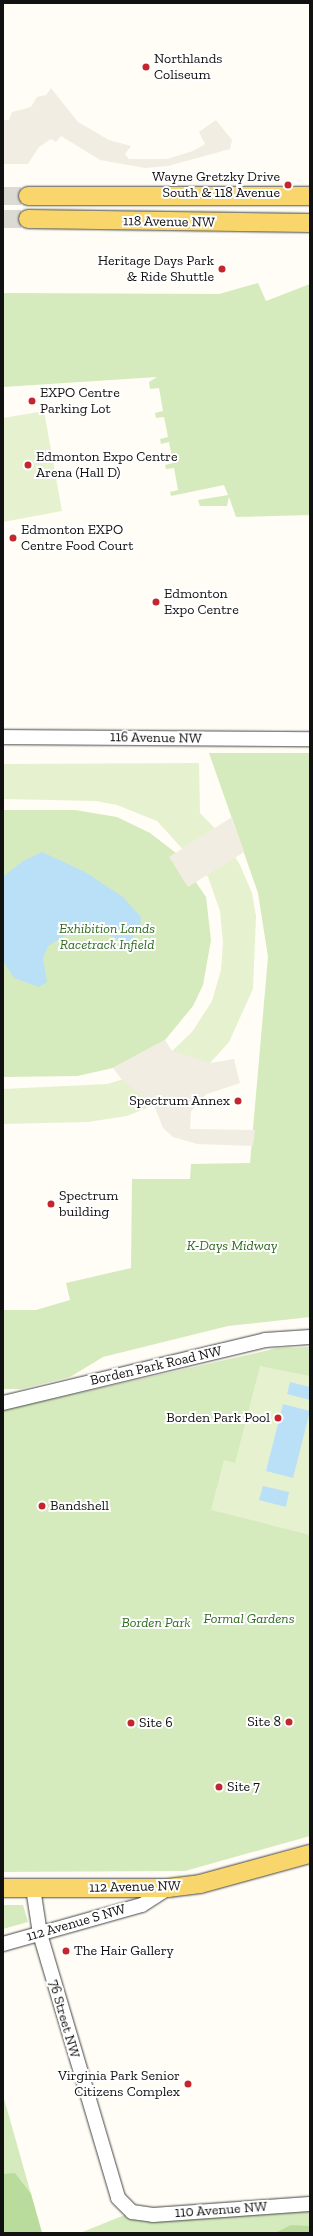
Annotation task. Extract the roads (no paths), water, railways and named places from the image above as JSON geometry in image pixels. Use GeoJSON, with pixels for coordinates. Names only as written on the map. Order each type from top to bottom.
{"type":"FeatureCollection","features":[{"type":"Feature","properties":{"kind":"main road","name":"118 Avenue NW"},"geometry":{"type":"LineString","coordinates":[[28,196],[310,196]]}},
{"type":"Feature","properties":{"kind":"main road","name":"118 Avenue NW"},"geometry":{"type":"LineString","coordinates":[[28,219],[310,223]]}},
{"type":"Feature","properties":{"kind":"main road"},"geometry":{"type":"LineString","coordinates":[[229,223],[310,237]]}},
{"type":"Feature","properties":{"kind":"main road","name":"112 Avenue NW"},"geometry":{"type":"LineString","coordinates":[[3,1888],[168,1888],[200,1884],[310,1854]]}},
{"type":"Feature","properties":{"kind":"street","name":"116 Avenue NW"},"geometry":{"type":"LineString","coordinates":[[3,737],[310,739]]}},
{"type":"Feature","properties":{"kind":"street","name":"Borden Park Road NW"},"geometry":{"type":"LineString","coordinates":[[3,1403],[265,1340],[310,1337]]}},
{"type":"Feature","properties":{"kind":"street","name":"76 Street NW"},"geometry":{"type":"LineString","coordinates":[[33,1888],[40,1934],[106,2168],[118,2198],[132,2212]]}},
{"type":"Feature","properties":{"kind":"street","name":"112 Avenue S NW"},"geometry":{"type":"LineString","coordinates":[[3,1944],[142,1905],[168,1888]]}},
{"type":"Feature","properties":{"kind":"street","name":"110 Avenue NW"},"geometry":{"type":"LineString","coordinates":[[132,2212],[153,2215],[310,2204]]}},
{"type":"Feature","properties":{"kind":"water"},"geometry":{"type":"Polygon","coordinates":[[[42,852],[85,872],[123,897],[141,917],[140,931],[125,944],[103,931],[86,929],[64,936],[48,946],[43,959],[47,982],[39,987],[14,978],[3,961],[3,877],[23,861],[42,852]]]}},
{"type":"Feature","properties":{"kind":"water"},"geometry":{"type":"Polygon","coordinates":[[[290,1382],[310,1387],[310,1400],[287,1394],[290,1382]]]}},
{"type":"Feature","properties":{"kind":"water"},"geometry":{"type":"Polygon","coordinates":[[[283,1404],[310,1411],[293,1478],[266,1471],[283,1404]]]}},
{"type":"Feature","properties":{"kind":"water"},"geometry":{"type":"Polygon","coordinates":[[[263,1486],[289,1492],[286,1507],[259,1500],[263,1486]]]}},
{"type":"Feature","properties":{"kind":"tunnel"},"geometry":{"type":"LineString","coordinates":[[3,196],[28,196]]}},
{"type":"Feature","properties":{"kind":"tunnel"},"geometry":{"type":"LineString","coordinates":[[3,219],[28,219]]}},
{"type":"Feature","properties":{"kind":"place","name":"Northlands Coliseum"},"geometry":{"type":"Point","coordinates":[146,67]}},
{"type":"Feature","properties":{"kind":"place","name":"Wayne Gretzky Drive South & 118 Avenue"},"geometry":{"type":"Point","coordinates":[288,185]}},
{"type":"Feature","properties":{"kind":"place","name":"Heritage Days Park & Ride Shuttle"},"geometry":{"type":"Point","coordinates":[222,269]}},
{"type":"Feature","properties":{"kind":"place","name":"EXPO Centre Parking Lot"},"geometry":{"type":"Point","coordinates":[32,401]}},
{"type":"Feature","properties":{"kind":"place","name":"Edmonton Expo Centre Arena (Hall D)"},"geometry":{"type":"Point","coordinates":[28,465]}},
{"type":"Feature","properties":{"kind":"place","name":"Edmonton EXPO Centre Food Court"},"geometry":{"type":"Point","coordinates":[13,538]}},
{"type":"Feature","properties":{"kind":"place","name":"Edmonton Expo Centre"},"geometry":{"type":"Point","coordinates":[156,602]}},
{"type":"Feature","properties":{"kind":"place","name":"Spectrum Annex"},"geometry":{"type":"Point","coordinates":[238,1101]}},
{"type":"Feature","properties":{"kind":"place","name":"Spectrum building"},"geometry":{"type":"Point","coordinates":[51,1204]}},
{"type":"Feature","properties":{"kind":"place","name":"Borden Park Pool"},"geometry":{"type":"Point","coordinates":[278,1418]}},
{"type":"Feature","properties":{"kind":"place","name":"Bandshell"},"geometry":{"type":"Point","coordinates":[42,1506]}},
{"type":"Feature","properties":{"kind":"place","name":"Site 8"},"geometry":{"type":"Point","coordinates":[289,1722]}},
{"type":"Feature","properties":{"kind":"place","name":"Site 6"},"geometry":{"type":"Point","coordinates":[131,1723]}},
{"type":"Feature","properties":{"kind":"place","name":"Site 7"},"geometry":{"type":"Point","coordinates":[219,1787]}},
{"type":"Feature","properties":{"kind":"place","name":"The Hair Gallery"},"geometry":{"type":"Point","coordinates":[66,1951]}},
{"type":"Feature","properties":{"kind":"place","name":"Virginia Park Senior Citizens Complex"},"geometry":{"type":"Point","coordinates":[188,2084]}},
{"type":"Feature","properties":{"kind":"park label","name":"Exhibition Lands Racetrack Infield"},"geometry":{"type":"Point","coordinates":[107,938]}},
{"type":"Feature","properties":{"kind":"park label","name":"K-Days Midway"},"geometry":{"type":"Point","coordinates":[232,1246]}},
{"type":"Feature","properties":{"kind":"park label","name":"Formal Gardens"},"geometry":{"type":"Point","coordinates":[249,1619]}},
{"type":"Feature","properties":{"kind":"park label","name":"Borden Park"},"geometry":{"type":"Point","coordinates":[156,1623]}}]}
